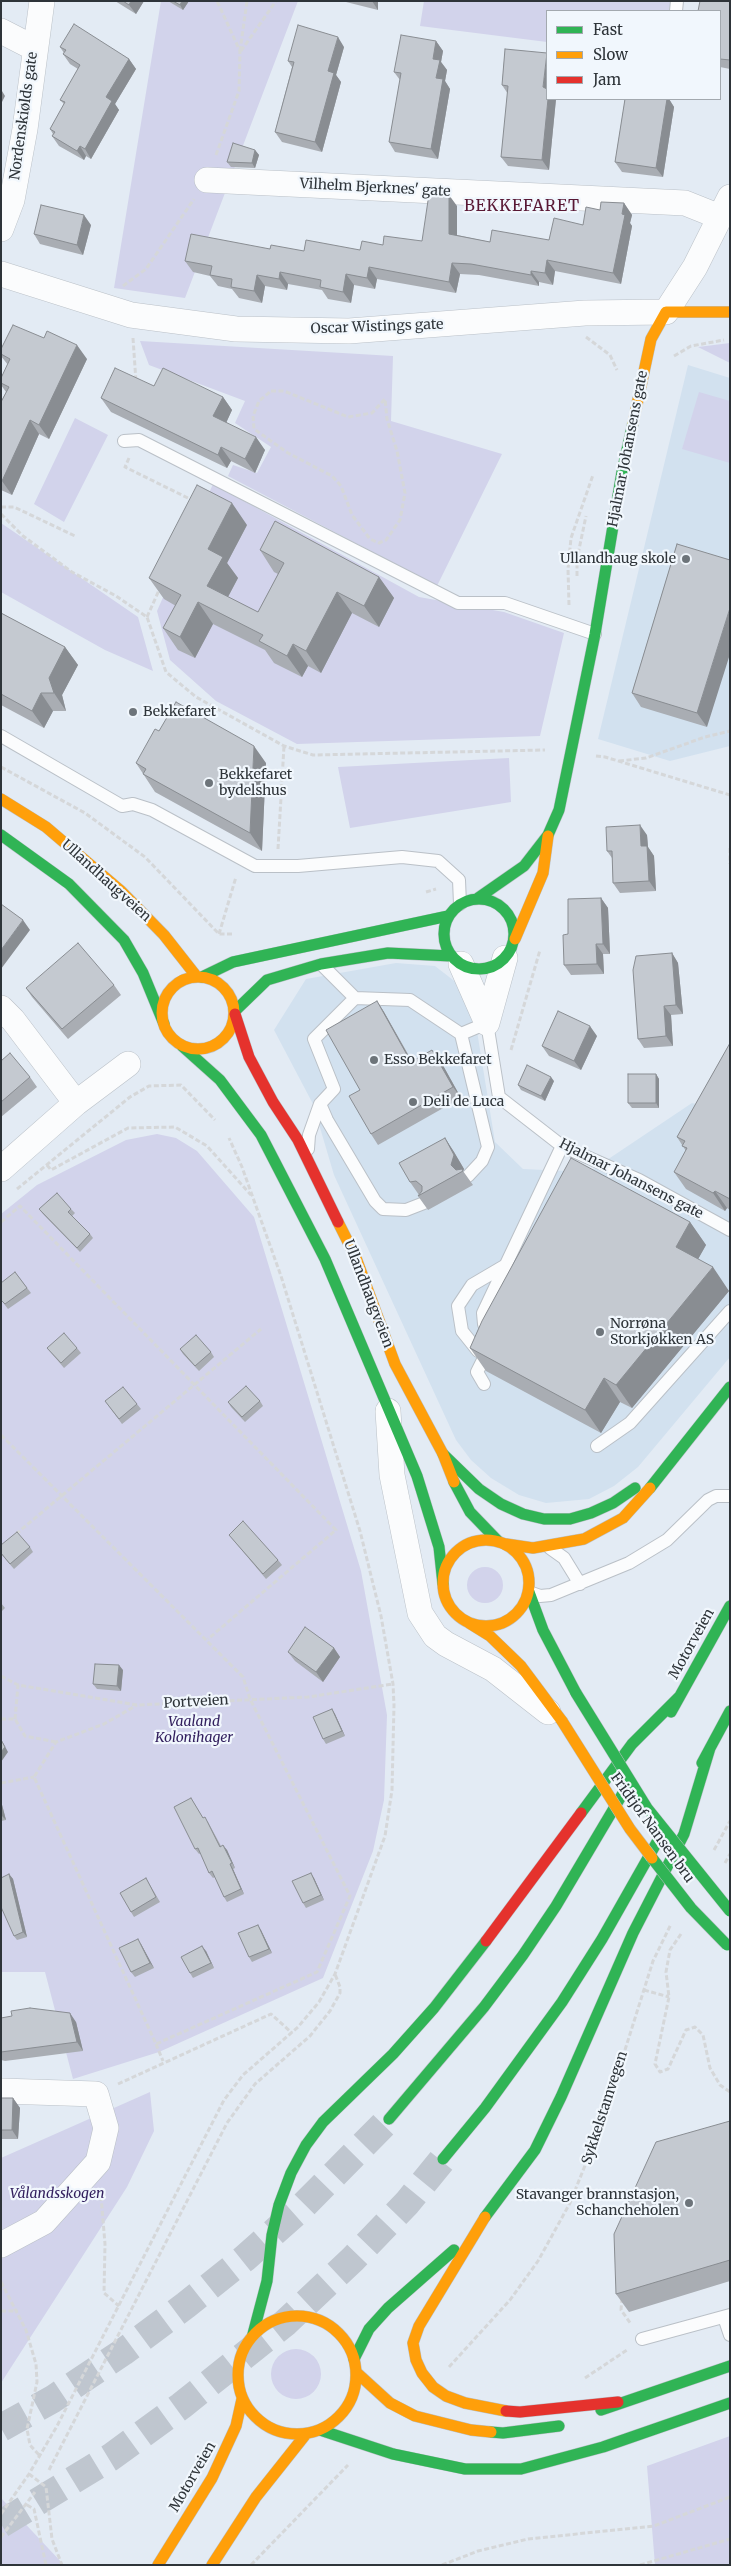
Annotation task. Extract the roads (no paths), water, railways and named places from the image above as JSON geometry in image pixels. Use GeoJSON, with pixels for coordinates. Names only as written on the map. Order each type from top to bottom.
{"type":"FeatureCollection","features":[{"type":"Feature","properties":{"kind":"main road","name":"Oscar Wistings gate"},"geometry":{"type":"LineString","coordinates":[[666,312],[730,312]]}},
{"type":"Feature","properties":{"kind":"main road","name":"Hjalmar Johansens gate"},"geometry":{"type":"LineString","coordinates":[[478,898],[524,866],[548,835],[560,810],[595,634],[622,472],[642,378],[651,339],[666,312]]}},
{"type":"Feature","properties":{"kind":"main road","name":"Ullandhaugveien"},"geometry":{"type":"LineString","coordinates":[[1,800],[46,827],[122,891],[164,935],[200,977]]}},
{"type":"Feature","properties":{"kind":"main road","name":"Ullandhaugveien"},"geometry":{"type":"LineString","coordinates":[[1,835],[69,884],[124,940],[143,973],[164,1024]]}},
{"type":"Feature","properties":{"kind":"main road","name":"Hjalmar Johansens gate"},"geometry":{"type":"LineString","coordinates":[[510,949],[543,873],[548,835]]}},
{"type":"Feature","properties":{"kind":"main road"},"geometry":{"type":"LineString","coordinates":[[478,898],[498,903],[512,919],[510,949],[495,966],[484,969],[472,968],[456,960],[388,953],[321,964],[267,980],[235,1012],[230,1031],[217,1044],[206,1049],[193,1049],[182,1046],[174,1040],[164,1024],[163,1007],[169,992],[186,979],[200,977],[233,962],[448,916],[460,904],[478,898]]}},
{"type":"Feature","properties":{"kind":"main road"},"geometry":{"type":"LineString","coordinates":[[448,916],[444,936],[456,960]]}},
{"type":"Feature","properties":{"kind":"main road"},"geometry":{"type":"LineString","coordinates":[[200,977],[221,984],[228,992],[235,1012]]}},
{"type":"Feature","properties":{"kind":"main road","name":"Ullandhaugveien"},"geometry":{"type":"LineString","coordinates":[[235,1012],[249,1057],[308,1159],[356,1258],[395,1364],[443,1454],[456,1487],[470,1512],[502,1543]]}},
{"type":"Feature","properties":{"kind":"main road","name":"Ullandhaugveien"},"geometry":{"type":"LineString","coordinates":[[182,1046],[220,1080],[261,1135],[325,1259],[417,1476],[439,1547],[443,1584]]}},
{"type":"Feature","properties":{"kind":"main road"},"geometry":{"type":"LineString","coordinates":[[562,1721],[549,1701],[521,1666],[490,1636],[468,1622],[450,1607],[443,1584],[445,1571],[450,1559],[471,1542],[484,1540],[533,1548],[549,1547],[584,1539],[623,1518],[645,1496],[665,1467],[730,1387]]}},
{"type":"Feature","properties":{"kind":"main road"},"geometry":{"type":"LineString","coordinates":[[443,1454],[479,1489],[501,1504],[523,1514],[544,1519],[570,1519],[592,1513],[613,1503],[665,1467]]}},
{"type":"Feature","properties":{"kind":"main road"},"geometry":{"type":"LineString","coordinates":[[468,1622],[481,1626],[493,1626],[506,1622],[520,1609],[529,1592],[529,1574],[524,1562],[502,1543]]}},
{"type":"Feature","properties":{"kind":"main road","name":"Fridtjof Nansen bru"},"geometry":{"type":"LineString","coordinates":[[529,1592],[542,1630],[576,1693],[647,1808],[730,1911]]}},
{"type":"Feature","properties":{"kind":"main road","name":"Motorveien"},"geometry":{"type":"LineString","coordinates":[[656,1738],[730,1606]]}},
{"type":"Feature","properties":{"kind":"main road"},"geometry":{"type":"LineString","coordinates":[[254,2334],[276,2320],[302,2316],[319,2320],[334,2329],[346,2342],[354,2359],[356,2372],[354,2390],[347,2406],[336,2420],[320,2430],[306,2434],[286,2434],[268,2427],[253,2415],[242,2399],[238,2382],[238,2365],[244,2349],[254,2334],[267,2281],[272,2235],[279,2205],[291,2173],[306,2145],[323,2122],[393,2054],[434,2008],[493,1933],[632,1744],[680,1696]]}},
{"type":"Feature","properties":{"kind":"main road"},"geometry":{"type":"LineString","coordinates":[[682,1798],[730,1712]]}},
{"type":"Feature","properties":{"kind":"main road","name":"Fridtjof Nansen bru"},"geometry":{"type":"LineString","coordinates":[[562,1721],[640,1842],[691,1908],[728,1947]]}},
{"type":"Feature","properties":{"kind":"main road"},"geometry":{"type":"LineString","coordinates":[[618,2402],[520,2412],[490,2410],[465,2403],[446,2396],[433,2387],[422,2373],[416,2360],[413,2343],[419,2326],[474,2232],[535,2150],[553,2114],[633,1933],[684,1834],[710,1748]]}},
{"type":"Feature","properties":{"kind":"main road"},"geometry":{"type":"LineString","coordinates":[[389,2119],[484,2007],[523,1954],[556,1906],[636,1771]]}},
{"type":"Feature","properties":{"kind":"main road"},"geometry":{"type":"LineString","coordinates":[[443,2159],[485,2108],[562,2002],[602,1939],[673,1814]]}},
{"type":"Feature","properties":{"kind":"main road"},"geometry":{"type":"LineString","coordinates":[[354,2359],[369,2329],[388,2308],[474,2232]]}},
{"type":"Feature","properties":{"kind":"main road"},"geometry":{"type":"LineString","coordinates":[[356,2372],[373,2390],[390,2403],[415,2416],[471,2430],[503,2433],[528,2431],[578,2420],[618,2402],[730,2366]]}},
{"type":"Feature","properties":{"kind":"main road","name":"Motorveien"},"geometry":{"type":"LineString","coordinates":[[158,2565],[212,2478],[233,2433],[242,2399]]}},
{"type":"Feature","properties":{"kind":"main road"},"geometry":{"type":"LineString","coordinates":[[320,2430],[392,2454],[465,2469],[521,2469],[603,2447],[730,2403]]}},
{"type":"Feature","properties":{"kind":"main road"},"geometry":{"type":"LineString","coordinates":[[212,2565],[256,2497],[306,2434]]}},
{"type":"Feature","properties":{"kind":"street","name":"Nordenskiølds gate"},"geometry":{"type":"LineString","coordinates":[[1,229],[16,183],[42,1]]}},
{"type":"Feature","properties":{"kind":"street"},"geometry":{"type":"LineString","coordinates":[[1,31],[34,48]]}},
{"type":"Feature","properties":{"kind":"street","name":"Vilhelm Bjerknes' gate"},"geometry":{"type":"LineString","coordinates":[[208,180],[685,203],[727,211]]}},
{"type":"Feature","properties":{"kind":"street","name":"Hjalmar Johansens gate"},"geometry":{"type":"LineString","coordinates":[[666,312],[695,267],[727,211]]}},
{"type":"Feature","properties":{"kind":"street","name":"Oscar Wistings gate"},"geometry":{"type":"LineString","coordinates":[[1,274],[131,315],[236,329],[349,331],[585,313],[666,312]]}},
{"type":"Feature","properties":{"kind":"street","name":"Hjalmar Johansens gate"},"geometry":{"type":"LineString","coordinates":[[487,1024],[510,949]]}},
{"type":"Feature","properties":{"kind":"street","name":"Hjalmar Johansens gate"},"geometry":{"type":"LineString","coordinates":[[456,960],[487,1024]]}},
{"type":"Feature","properties":{"kind":"street"},"geometry":{"type":"LineString","coordinates":[[1,1008],[13,1020],[76,1103]]}},
{"type":"Feature","properties":{"kind":"street"},"geometry":{"type":"LineString","coordinates":[[1,1169],[76,1103],[128,1064]]}},
{"type":"Feature","properties":{"kind":"street","name":"Ullandhaugveien"},"geometry":{"type":"LineString","coordinates":[[388,1411],[392,1475],[420,1613],[435,1636],[446,1644],[493,1669],[562,1721]]}},
{"type":"Feature","properties":{"kind":"street"},"geometry":{"type":"LineString","coordinates":[[1,2091],[96,2094],[106,2128],[98,2162],[44,2222],[1,2245]]}},
{"type":"Feature","properties":{"kind":"lane"},"geometry":{"type":"LineString","coordinates":[[124,441],[139,440],[458,603],[505,604],[595,634]]}},
{"type":"Feature","properties":{"kind":"lane"},"geometry":{"type":"LineString","coordinates":[[1,736],[122,806],[134,804],[152,810],[255,866],[277,868],[402,857],[438,860],[459,880],[460,904]]}},
{"type":"Feature","properties":{"kind":"lane"},"geometry":{"type":"LineString","coordinates":[[321,964],[355,998],[410,1000],[461,1034],[488,1147],[482,1161],[468,1176]]}},
{"type":"Feature","properties":{"kind":"lane"},"geometry":{"type":"LineString","coordinates":[[308,1159],[309,1135],[320,1104],[334,1089],[314,1039],[355,998]]}},
{"type":"Feature","properties":{"kind":"lane"},"geometry":{"type":"LineString","coordinates":[[461,1034],[487,1024]]}},
{"type":"Feature","properties":{"kind":"lane","name":"Hjalmar Johansens gate"},"geometry":{"type":"LineString","coordinates":[[487,1024],[499,1097],[562,1146],[639,1180],[730,1230]]}},
{"type":"Feature","properties":{"kind":"lane"},"geometry":{"type":"LineString","coordinates":[[320,1104],[361,1176],[383,1209],[406,1210],[424,1203]]}},
{"type":"Feature","properties":{"kind":"lane"},"geometry":{"type":"LineString","coordinates":[[484,1384],[477,1372],[490,1346],[483,1313],[562,1146]]}},
{"type":"Feature","properties":{"kind":"lane"},"geometry":{"type":"LineString","coordinates":[[478,1351],[462,1331],[458,1306],[472,1285],[506,1264]]}},
{"type":"Feature","properties":{"kind":"lane"},"geometry":{"type":"LineString","coordinates":[[597,1446],[630,1423],[730,1311]]}},
{"type":"Feature","properties":{"kind":"lane"},"geometry":{"type":"LineString","coordinates":[[529,1592],[540,1596],[551,1595],[580,1584],[649,1552],[679,1529],[708,1500],[716,1496],[730,1496]]}},
{"type":"Feature","properties":{"kind":"lane"},"geometry":{"type":"LineString","coordinates":[[549,1547],[564,1558],[580,1584]]}},
{"type":"Feature","properties":{"kind":"lane"},"geometry":{"type":"LineString","coordinates":[[642,2340],[727,2316],[730,2335]]}},
{"type":"Feature","properties":{"kind":"tunnel"},"geometry":{"type":"LineString","coordinates":[[1,2428],[53,2399],[123,2352],[186,2305],[245,2258],[301,2208],[389,2119]]}},
{"type":"Feature","properties":{"kind":"tunnel"},"geometry":{"type":"LineString","coordinates":[[1,2524],[111,2457],[181,2406],[285,2323],[353,2259],[407,2203],[443,2159]]}},
{"type":"Feature","properties":{"kind":"place","name":"Ullandhaug skole"},"geometry":{"type":"Point","coordinates":[686,559]}},
{"type":"Feature","properties":{"kind":"place","name":"Bekkefaret"},"geometry":{"type":"Point","coordinates":[133,712]}},
{"type":"Feature","properties":{"kind":"place","name":"Bekkefaret bydelshus"},"geometry":{"type":"Point","coordinates":[209,783]}},
{"type":"Feature","properties":{"kind":"place","name":"Esso Bekkefaret"},"geometry":{"type":"Point","coordinates":[374,1060]}},
{"type":"Feature","properties":{"kind":"place","name":"Deli de Luca"},"geometry":{"type":"Point","coordinates":[413,1102]}},
{"type":"Feature","properties":{"kind":"place","name":"Norrøna Storkjøkken AS"},"geometry":{"type":"Point","coordinates":[600,1332]}},
{"type":"Feature","properties":{"kind":"place","name":"Stavanger brannstasjon, Schancheholen"},"geometry":{"type":"Point","coordinates":[689,2203]}},
{"type":"Feature","properties":{"kind":"district","name":"BEKKEFARET"},"geometry":{"type":"Point","coordinates":[522,206]}},
{"type":"Feature","properties":{"kind":"park label","name":"Vaaland Kolonihager"},"geometry":{"type":"Point","coordinates":[194,1730]}},
{"type":"Feature","properties":{"kind":"park label","name":"Vålandsskogen"},"geometry":{"type":"Point","coordinates":[57,2194]}}]}
